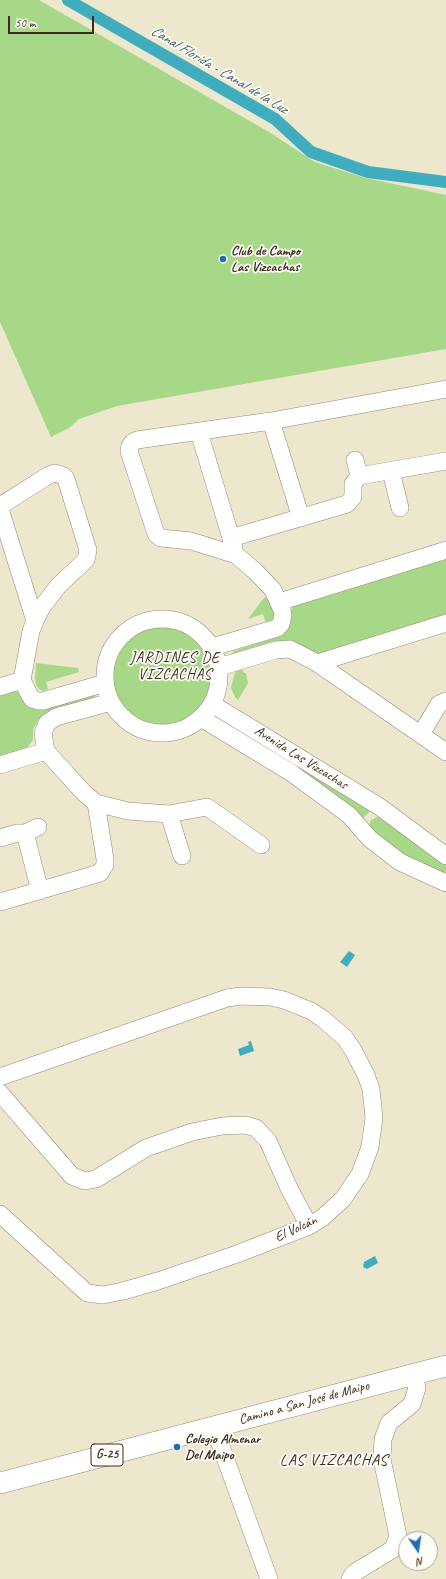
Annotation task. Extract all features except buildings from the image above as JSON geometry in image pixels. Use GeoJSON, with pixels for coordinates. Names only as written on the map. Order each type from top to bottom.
{"type":"FeatureCollection","features":[{"type":"Feature","properties":{"kind":"main road","name":"Camino a San José de Maipo"},"geometry":{"type":"LineString","coordinates":[[0,1483],[446,1366]]}},
{"type":"Feature","properties":{"kind":"street"},"geometry":{"type":"LineString","coordinates":[[213,647],[277,628],[281,624],[283,615],[279,602],[273,590],[256,572],[236,555],[191,541],[165,539],[158,536],[151,524],[129,451],[132,442],[271,420],[446,389]]}},
{"type":"Feature","properties":{"kind":"street"},"geometry":{"type":"LineString","coordinates":[[271,420],[301,518]]}},
{"type":"Feature","properties":{"kind":"street"},"geometry":{"type":"LineString","coordinates":[[199,432],[236,555]]}},
{"type":"Feature","properties":{"kind":"street"},"geometry":{"type":"LineString","coordinates":[[231,538],[347,504],[353,497],[353,484],[357,468],[391,471],[446,461]]}},
{"type":"Feature","properties":{"kind":"street"},"geometry":{"type":"LineString","coordinates":[[391,471],[400,508]]}},
{"type":"Feature","properties":{"kind":"street"},"geometry":{"type":"LineString","coordinates":[[35,621],[0,507],[49,475],[60,474],[66,479],[88,545],[88,555],[86,560],[59,585],[42,607],[31,631],[22,680],[28,694],[32,699],[38,701],[105,683]]}},
{"type":"Feature","properties":{"kind":"street"},"geometry":{"type":"LineString","coordinates":[[279,602],[446,550]]}},
{"type":"Feature","properties":{"kind":"street"},"geometry":{"type":"LineString","coordinates":[[167,618],[186,624],[203,635],[213,647],[219,667],[218,688],[212,704],[201,718],[186,728],[170,733],[152,732],[135,727],[121,716],[111,702],[105,683],[106,662],[114,644],[128,629],[146,620],[167,618]]}},
{"type":"Feature","properties":{"kind":"street"},"geometry":{"type":"LineString","coordinates":[[316,663],[446,624]]}},
{"type":"Feature","properties":{"kind":"street"},"geometry":{"type":"LineString","coordinates":[[219,667],[276,650],[290,650],[316,663],[446,752]]}},
{"type":"Feature","properties":{"kind":"street"},"geometry":{"type":"LineString","coordinates":[[0,687],[22,680]]}},
{"type":"Feature","properties":{"kind":"street"},"geometry":{"type":"LineString","coordinates":[[421,734],[439,704],[446,701]]}},
{"type":"Feature","properties":{"kind":"street"},"geometry":{"type":"LineString","coordinates":[[111,702],[56,717],[47,723],[44,733],[46,750],[84,793],[96,804],[128,811],[169,814],[206,807],[262,845]]}},
{"type":"Feature","properties":{"kind":"street","name":"Avenida Las Vizcachas"},"geometry":{"type":"LineString","coordinates":[[212,704],[388,814],[446,856]]}},
{"type":"Feature","properties":{"kind":"street","name":"Avenida Las Vizcachas"},"geometry":{"type":"LineString","coordinates":[[201,718],[290,772],[349,814],[370,839],[400,862],[445,882]]}},
{"type":"Feature","properties":{"kind":"street"},"geometry":{"type":"LineString","coordinates":[[0,765],[46,750]]}},
{"type":"Feature","properties":{"kind":"street"},"geometry":{"type":"LineString","coordinates":[[0,902],[96,875],[103,869],[105,859],[96,804]]}},
{"type":"Feature","properties":{"kind":"street","name":"Avenida Las Vizcachas"},"geometry":{"type":"LineString","coordinates":[[361,829],[362,819],[371,810],[388,814]]}},
{"type":"Feature","properties":{"kind":"street"},"geometry":{"type":"LineString","coordinates":[[169,814],[182,856]]}},
{"type":"Feature","properties":{"kind":"street"},"geometry":{"type":"LineString","coordinates":[[0,838],[32,830],[40,891]]}},
{"type":"Feature","properties":{"kind":"street","name":"El Volcán"},"geometry":{"type":"LineString","coordinates":[[0,1077],[227,998],[241,996],[270,997],[284,1000],[311,1011],[334,1028],[344,1038],[357,1056],[366,1075],[371,1089],[374,1118],[370,1147],[366,1161],[356,1181],[333,1209],[309,1226],[194,1270],[158,1281],[103,1295],[87,1293],[0,1214]]}},
{"type":"Feature","properties":{"kind":"street"},"geometry":{"type":"LineString","coordinates":[[0,1093],[72,1176],[85,1181],[96,1179],[146,1148],[192,1132],[222,1126],[245,1125],[256,1128],[268,1141],[289,1188],[309,1226]]}},
{"type":"Feature","properties":{"kind":"street"},"geometry":{"type":"LineString","coordinates":[[350,1579],[354,1573],[393,1549],[398,1536],[382,1459],[383,1440],[389,1423],[412,1404],[417,1388],[414,1374]]}},
{"type":"Feature","properties":{"kind":"street"},"geometry":{"type":"LineString","coordinates":[[214,1427],[268,1579]]}},
{"type":"Feature","properties":{"kind":"green space","name":"Club de Campo Las Vizcachas"},"geometry":{"type":"Polygon","coordinates":[[[0,0],[39,0],[269,132],[315,162],[366,178],[446,195],[446,349],[117,406],[79,419],[69,428],[51,437],[0,322],[0,0]]]}},
{"type":"Feature","properties":{"kind":"green space"},"geometry":{"type":"Polygon","coordinates":[[[446,557],[446,620],[316,659],[305,654],[228,657],[234,651],[280,636],[291,621],[291,611],[294,604],[446,557]]]}},
{"type":"Feature","properties":{"kind":"green space"},"geometry":{"type":"Polygon","coordinates":[[[266,597],[274,609],[274,619],[266,623],[263,614],[248,619],[264,598],[266,597]]]}},
{"type":"Feature","properties":{"kind":"green space"},"geometry":{"type":"Polygon","coordinates":[[[161,625],[181,629],[189,633],[197,640],[204,648],[208,656],[212,676],[208,696],[204,704],[197,712],[189,719],[181,723],[161,727],[141,723],[133,719],[125,712],[118,704],[114,696],[110,676],[114,656],[118,648],[125,640],[133,633],[141,629],[161,625]]]}},
{"type":"Feature","properties":{"kind":"green space"},"geometry":{"type":"Polygon","coordinates":[[[36,663],[78,668],[79,672],[46,682],[48,689],[43,691],[36,685],[36,663]]]}},
{"type":"Feature","properties":{"kind":"green space"},"geometry":{"type":"Polygon","coordinates":[[[242,669],[244,673],[246,673],[248,683],[238,700],[231,688],[235,672],[242,669]]]}},
{"type":"Feature","properties":{"kind":"green space"},"geometry":{"type":"Polygon","coordinates":[[[8,690],[18,692],[22,697],[96,694],[94,698],[48,713],[39,720],[33,729],[33,740],[27,748],[0,757],[0,692],[8,690]]]}},
{"type":"Feature","properties":{"kind":"green space"},"geometry":{"type":"Polygon","coordinates":[[[212,713],[371,810],[362,819],[210,715],[212,713]]]}},
{"type":"Feature","properties":{"kind":"green space"},"geometry":{"type":"Polygon","coordinates":[[[377,817],[387,819],[446,858],[446,872],[442,874],[434,872],[390,847],[370,827],[370,821],[377,817]]]}},
{"type":"Feature","properties":{"kind":"water"},"geometry":{"type":"Polygon","coordinates":[[[349,951],[355,955],[347,967],[340,962],[349,951]]]}},
{"type":"Feature","properties":{"kind":"water"},"geometry":{"type":"Polygon","coordinates":[[[251,1041],[254,1051],[240,1056],[238,1049],[249,1045],[248,1042],[251,1041]]]}},
{"type":"Feature","properties":{"kind":"water"},"geometry":{"type":"Polygon","coordinates":[[[375,1256],[378,1263],[367,1269],[363,1267],[364,1262],[375,1256]]]}},
{"type":"Feature","properties":{"kind":"waterway","name":"Canal Florida - Canal de la Luz"},"geometry":{"type":"LineString","coordinates":[[68,0],[275,119],[311,152],[368,172],[446,182]]}},
{"type":"Feature","properties":{"kind":"place","name":"Club de Campo Las Vizcachas"},"geometry":{"type":"Point","coordinates":[223,259]}},
{"type":"Feature","properties":{"kind":"place","name":"Colegio Almenar Del Maipo"},"geometry":{"type":"Point","coordinates":[177,1447]}},
{"type":"Feature","properties":{"kind":"district","name":"JARDINES DE VIZCACHAS"},"geometry":{"type":"Point","coordinates":[175,666]}},
{"type":"Feature","properties":{"kind":"district","name":"LAS VIZCACHAS"},"geometry":{"type":"Point","coordinates":[334,1461]}}]}
